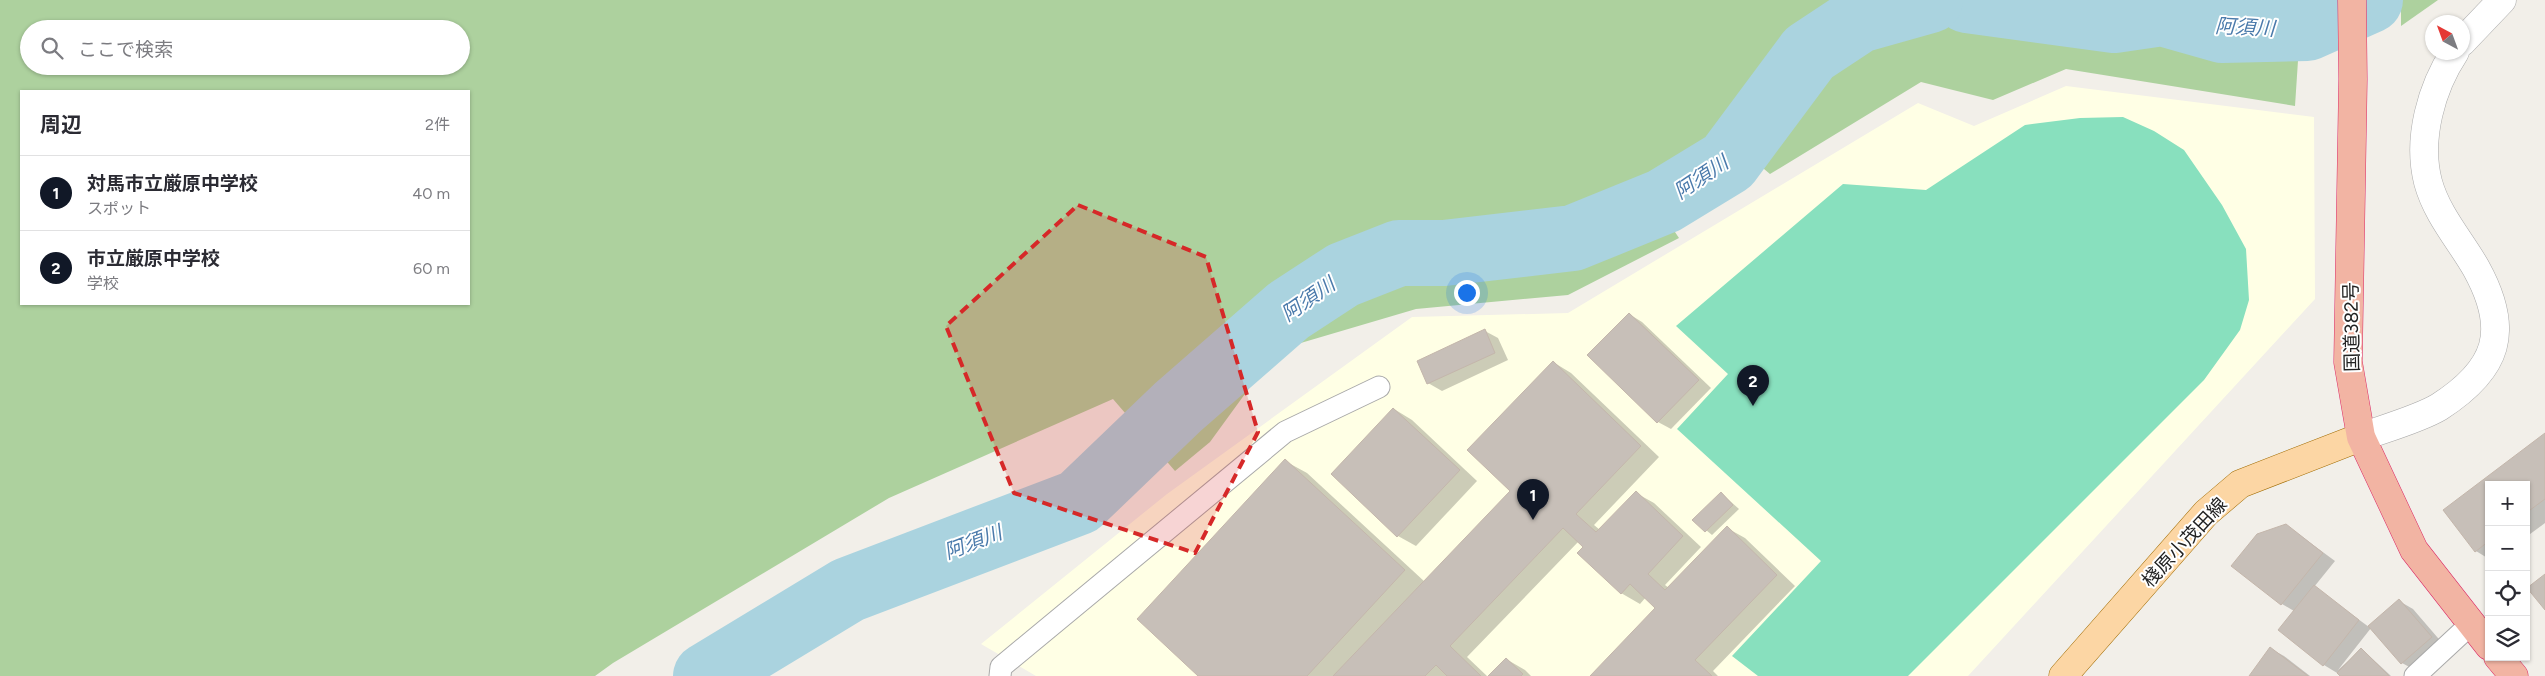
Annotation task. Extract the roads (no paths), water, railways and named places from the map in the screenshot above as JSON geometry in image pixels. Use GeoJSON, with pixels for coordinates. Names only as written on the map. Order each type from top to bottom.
{"type":"FeatureCollection","features":[{"type":"Feature","properties":{"kind":"highway","name":"国道382号"},"geometry":{"type":"LineString","coordinates":[[2352,0],[2353,79],[2348,362],[2361,438],[2414,550],[2485,641]]}},
{"type":"Feature","properties":{"kind":"highway"},"geometry":{"type":"LineString","coordinates":[[2501,661],[2514,676]]}},
{"type":"Feature","properties":{"kind":"main road","name":"棧原小茂田線"},"geometry":{"type":"LineString","coordinates":[[2064,676],[2206,513],[2240,484],[2361,438]]}},
{"type":"Feature","properties":{"kind":"street"},"geometry":{"type":"LineString","coordinates":[[2470,34],[2502,0]]}},
{"type":"Feature","properties":{"kind":"street"},"geometry":{"type":"LineString","coordinates":[[2361,438],[2437,408],[2464,388],[2488,362],[2496,330],[2492,304],[2476,268],[2439,208],[2428,182],[2425,160],[2426,133],[2432,100],[2451,60]]}},
{"type":"Feature","properties":{"kind":"lane"},"geometry":{"type":"LineString","coordinates":[[1000,676],[1001,667],[1285,432],[1379,387]]}},
{"type":"Feature","properties":{"kind":"lane"},"geometry":{"type":"LineString","coordinates":[[2415,676],[2471,624]]}},
{"type":"Feature","properties":{"kind":"waterway","name":"阿須川"},"geometry":{"type":"LineString","coordinates":[[706,676],[848,590],[1079,502],[1178,407],[1288,311],[1343,275],[1399,253],[1444,253],[1573,238],[1664,201],[1728,162],[1809,53],[1859,20],[1930,0]]}},
{"type":"Feature","properties":{"kind":"waterway","name":"阿須川"},"geometry":{"type":"LineString","coordinates":[[1967,0],[2114,20],[2162,13],[2222,30],[2307,28],[2370,0]]}},
{"type":"Feature","properties":{"kind":"place","name":"市立厳原中学校"},"geometry":{"type":"Point","coordinates":[1753,406]}},
{"type":"Feature","properties":{"kind":"place","name":"対馬市立厳原中学校"},"geometry":{"type":"Point","coordinates":[1533,520]}}]}
